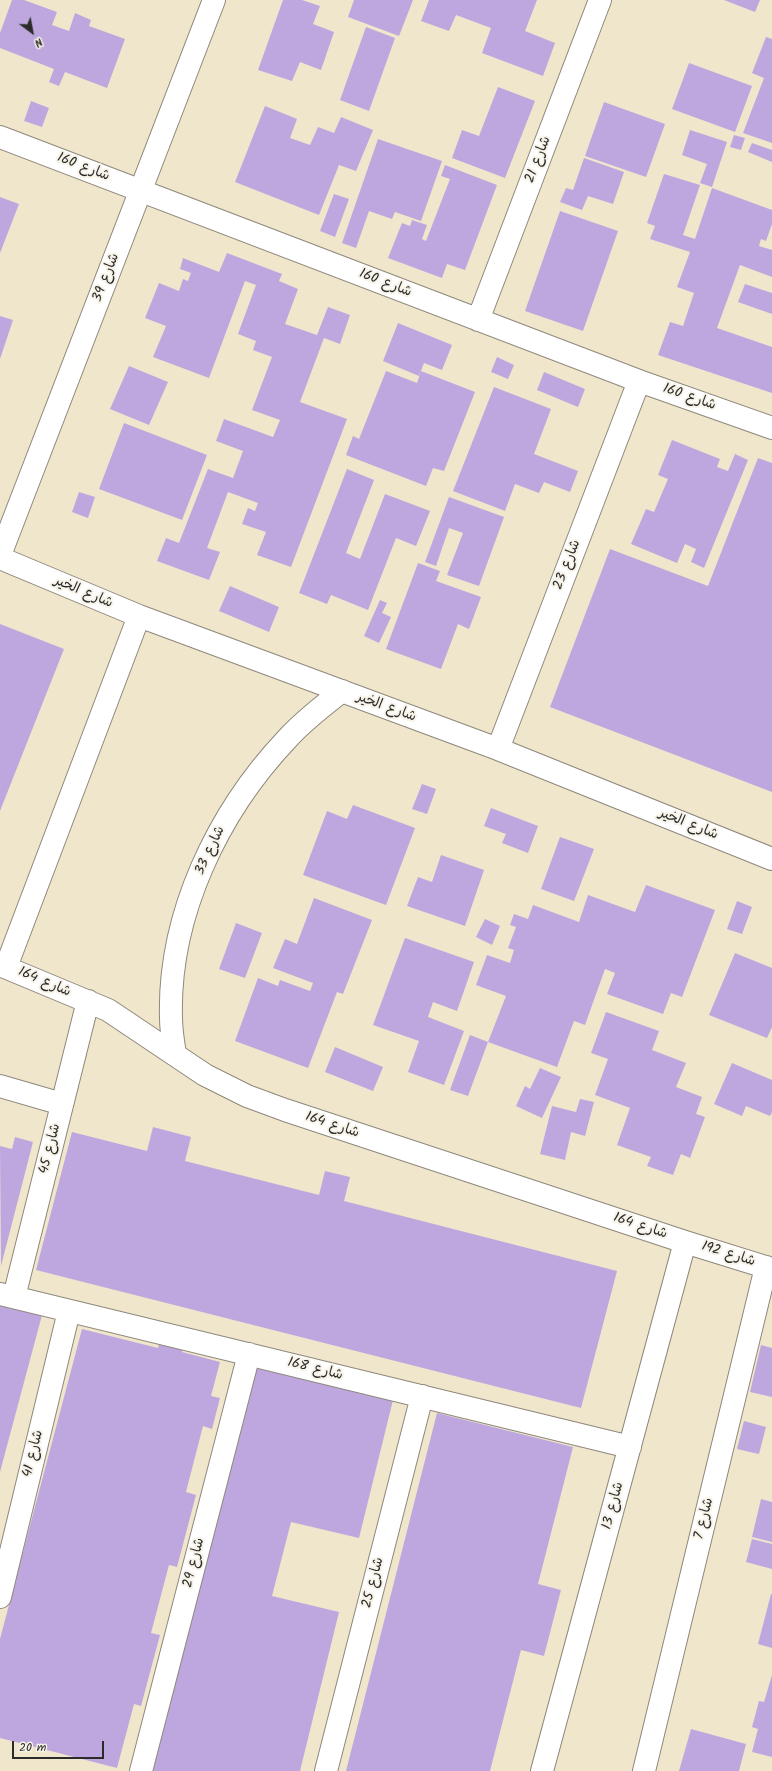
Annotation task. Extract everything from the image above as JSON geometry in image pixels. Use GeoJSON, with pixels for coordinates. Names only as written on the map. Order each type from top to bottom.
{"type":"FeatureCollection","features":[{"type":"Feature","properties":{"kind":"street","name":"شارع 39"},"geometry":{"type":"LineString","coordinates":[[0,556],[214,0]]}},
{"type":"Feature","properties":{"kind":"street","name":"شارع 21"},"geometry":{"type":"LineString","coordinates":[[478,320],[600,0]]}},
{"type":"Feature","properties":{"kind":"street","name":"شارع 160"},"geometry":{"type":"LineString","coordinates":[[0,137],[639,381],[772,428]]}},
{"type":"Feature","properties":{"kind":"street","name":"شارع 23"},"geometry":{"type":"LineString","coordinates":[[498,749],[639,381]]}},
{"type":"Feature","properties":{"kind":"street","name":"شارع الخير"},"geometry":{"type":"LineString","coordinates":[[0,556],[139,616],[498,749],[772,859]]}},
{"type":"Feature","properties":{"kind":"street"},"geometry":{"type":"LineString","coordinates":[[3,966],[139,616]]}},
{"type":"Feature","properties":{"kind":"street","name":"شارع 33"},"geometry":{"type":"LineString","coordinates":[[175,1054],[171,1018],[172,981],[176,952],[194,890],[207,856],[223,824],[242,793],[264,765],[287,738],[314,713],[342,691]]}},
{"type":"Feature","properties":{"kind":"street","name":"شارع 164"},"geometry":{"type":"LineString","coordinates":[[3,966],[108,1010],[205,1075],[247,1096],[292,1113],[685,1242]]}},
{"type":"Feature","properties":{"kind":"street","name":"شارع 45"},"geometry":{"type":"LineString","coordinates":[[7,1296],[62,1104],[88,1001]]}},
{"type":"Feature","properties":{"kind":"street"},"geometry":{"type":"LineString","coordinates":[[0,1086],[62,1104]]}},
{"type":"Feature","properties":{"kind":"street","name":"شارع 192"},"geometry":{"type":"LineString","coordinates":[[685,1242],[769,1268]]}},
{"type":"Feature","properties":{"kind":"street","name":"شارع 13"},"geometry":{"type":"LineString","coordinates":[[542,1771],[685,1242]]}},
{"type":"Feature","properties":{"kind":"street","name":"شارع 7"},"geometry":{"type":"LineString","coordinates":[[644,1771],[769,1268]]}},
{"type":"Feature","properties":{"kind":"street","name":"شارع 168"},"geometry":{"type":"LineString","coordinates":[[7,1296],[630,1446]]}},
{"type":"Feature","properties":{"kind":"street","name":"شارع 41"},"geometry":{"type":"LineString","coordinates":[[0,1597],[69,1311]]}},
{"type":"Feature","properties":{"kind":"street","name":"شارع 29"},"geometry":{"type":"LineString","coordinates":[[141,1771],[249,1354]]}},
{"type":"Feature","properties":{"kind":"street","name":"شارع 25"},"geometry":{"type":"LineString","coordinates":[[326,1771],[422,1396]]}},
{"type":"Feature","properties":{"kind":"building"},"geometry":{"type":"Polygon","coordinates":[[[12,0],[24,0],[57,12],[52,25],[69,31],[75,13],[91,20],[89,26],[125,39],[107,88],[65,72],[59,86],[49,82],[54,69],[0,48],[0,33],[12,0]]]}},
{"type":"Feature","properties":{"kind":"building"},"geometry":{"type":"Polygon","coordinates":[[[283,0],[302,0],[320,6],[313,24],[334,32],[321,70],[300,62],[292,81],[258,70],[283,0]]]}},
{"type":"Feature","properties":{"kind":"building"},"geometry":{"type":"Polygon","coordinates":[[[354,0],[413,0],[399,36],[348,17],[354,0]]]}},
{"type":"Feature","properties":{"kind":"building"},"geometry":{"type":"Polygon","coordinates":[[[429,0],[537,0],[525,31],[555,43],[543,76],[482,53],[491,28],[456,15],[449,31],[421,21],[429,0]]]}},
{"type":"Feature","properties":{"kind":"building"},"geometry":{"type":"Polygon","coordinates":[[[724,0],[760,0],[755,12],[724,0]]]}},
{"type":"Feature","properties":{"kind":"building"},"geometry":{"type":"Polygon","coordinates":[[[366,27],[395,38],[369,111],[340,100],[366,27]]]}},
{"type":"Feature","properties":{"kind":"building"},"geometry":{"type":"Polygon","coordinates":[[[766,37],[772,39],[772,143],[743,133],[764,78],[752,73],[766,37]]]}},
{"type":"Feature","properties":{"kind":"building"},"geometry":{"type":"Polygon","coordinates":[[[689,63],[752,86],[735,132],[672,109],[689,63]]]}},
{"type":"Feature","properties":{"kind":"building"},"geometry":{"type":"Polygon","coordinates":[[[498,87],[535,101],[505,178],[452,158],[462,130],[479,136],[498,87]]]}},
{"type":"Feature","properties":{"kind":"building"},"geometry":{"type":"Polygon","coordinates":[[[31,101],[49,108],[42,127],[24,121],[31,101]]]}},
{"type":"Feature","properties":{"kind":"building"},"geometry":{"type":"Polygon","coordinates":[[[604,102],[665,124],[646,177],[585,156],[604,102]]]}},
{"type":"Feature","properties":{"kind":"building"},"geometry":{"type":"Polygon","coordinates":[[[265,106],[297,119],[290,138],[310,145],[318,127],[334,133],[341,117],[373,130],[356,171],[339,165],[319,215],[235,182],[265,106]]]}},
{"type":"Feature","properties":{"kind":"building"},"geometry":{"type":"Polygon","coordinates":[[[690,130],[727,142],[712,187],[700,183],[707,164],[682,155],[690,130]]]}},
{"type":"Feature","properties":{"kind":"building"},"geometry":{"type":"Polygon","coordinates":[[[734,135],[745,138],[741,150],[730,147],[734,135]]]}},
{"type":"Feature","properties":{"kind":"building"},"geometry":{"type":"Polygon","coordinates":[[[378,139],[442,161],[421,221],[395,212],[392,219],[369,211],[356,248],[342,243],[378,139]]]}},
{"type":"Feature","properties":{"kind":"building"},"geometry":{"type":"Polygon","coordinates":[[[752,143],[772,150],[772,162],[748,152],[752,143]]]}},
{"type":"Feature","properties":{"kind":"building"},"geometry":{"type":"Polygon","coordinates":[[[584,158],[624,172],[613,204],[588,196],[582,210],[560,202],[566,188],[573,190],[584,158]]]}},
{"type":"Feature","properties":{"kind":"building"},"geometry":{"type":"Polygon","coordinates":[[[445,165],[497,185],[465,270],[447,264],[442,278],[388,258],[402,223],[410,226],[412,220],[427,225],[422,239],[426,241],[450,179],[441,176],[445,165]]]}},
{"type":"Feature","properties":{"kind":"building"},"geometry":{"type":"Polygon","coordinates":[[[664,174],[700,185],[683,235],[695,239],[712,188],[772,210],[772,224],[766,241],[761,239],[759,246],[772,250],[772,277],[740,265],[717,328],[772,347],[772,393],[658,355],[670,322],[683,326],[694,293],[677,287],[690,252],[650,239],[655,226],[647,223],[664,174]]]}},
{"type":"Feature","properties":{"kind":"building"},"geometry":{"type":"Polygon","coordinates":[[[334,194],[349,199],[335,237],[320,231],[334,194]]]}},
{"type":"Feature","properties":{"kind":"building"},"geometry":{"type":"Polygon","coordinates":[[[0,197],[19,204],[0,253],[0,197]]]}},
{"type":"Feature","properties":{"kind":"building"},"geometry":{"type":"Polygon","coordinates":[[[560,211],[618,231],[583,331],[525,311],[560,211]]]}},
{"type":"Feature","properties":{"kind":"building"},"geometry":{"type":"Polygon","coordinates":[[[227,253],[282,274],[279,281],[298,289],[285,324],[317,335],[328,307],[350,315],[340,344],[324,338],[300,402],[347,419],[291,567],[257,555],[266,532],[242,524],[248,508],[255,511],[258,503],[228,492],[207,548],[220,552],[209,580],[157,561],[166,538],[179,543],[208,469],[233,478],[243,451],[216,441],[224,419],[273,437],[280,420],[252,410],[272,357],[253,350],[256,341],[238,334],[256,285],[245,281],[209,378],[153,357],[166,326],[145,318],[159,283],[179,291],[183,279],[188,281],[191,273],[180,269],[183,258],[219,272],[227,253]]]}},
{"type":"Feature","properties":{"kind":"building"},"geometry":{"type":"Polygon","coordinates":[[[745,284],[772,293],[772,314],[738,302],[745,284]]]}},
{"type":"Feature","properties":{"kind":"building"},"geometry":{"type":"Polygon","coordinates":[[[0,316],[13,320],[0,359],[0,316]]]}},
{"type":"Feature","properties":{"kind":"building"},"geometry":{"type":"Polygon","coordinates":[[[398,323],[452,345],[442,370],[424,363],[419,376],[383,361],[398,323]]]}},
{"type":"Feature","properties":{"kind":"building"},"geometry":{"type":"Polygon","coordinates":[[[497,357],[514,365],[508,379],[491,372],[497,357]]]}},
{"type":"Feature","properties":{"kind":"building"},"geometry":{"type":"Polygon","coordinates":[[[129,366],[168,382],[149,425],[110,409],[129,366]]]}},
{"type":"Feature","properties":{"kind":"building"},"geometry":{"type":"Polygon","coordinates":[[[386,371],[417,383],[421,371],[475,392],[444,471],[433,468],[426,486],[346,455],[353,436],[359,439],[386,371]]]}},
{"type":"Feature","properties":{"kind":"building"},"geometry":{"type":"Polygon","coordinates":[[[544,372],[585,389],[578,407],[537,390],[544,372]]]}},
{"type":"Feature","properties":{"kind":"building"},"geometry":{"type":"Polygon","coordinates":[[[494,387],[551,409],[534,454],[578,471],[570,492],[544,482],[539,493],[515,484],[505,511],[453,491],[494,387]]]}},
{"type":"Feature","properties":{"kind":"building"},"geometry":{"type":"Polygon","coordinates":[[[124,423],[207,455],[182,520],[99,489],[124,423]]]}},
{"type":"Feature","properties":{"kind":"building"},"geometry":{"type":"Polygon","coordinates":[[[672,440],[720,459],[717,467],[728,471],[735,454],[748,460],[704,568],[691,562],[696,549],[685,544],[677,563],[631,544],[646,509],[654,512],[668,479],[658,475],[672,440]]]}},
{"type":"Feature","properties":{"kind":"building"},"geometry":{"type":"Polygon","coordinates":[[[758,458],[772,463],[772,792],[550,707],[610,549],[708,586],[758,458]]]}},
{"type":"Feature","properties":{"kind":"building"},"geometry":{"type":"Polygon","coordinates":[[[347,469],[374,480],[346,553],[360,559],[385,494],[430,511],[416,546],[396,538],[368,610],[331,595],[327,604],[299,593],[347,469]]]}},
{"type":"Feature","properties":{"kind":"building"},"geometry":{"type":"Polygon","coordinates":[[[79,492],[95,497],[88,518],[72,512],[79,492]]]}},
{"type":"Feature","properties":{"kind":"building"},"geometry":{"type":"Polygon","coordinates":[[[449,497],[504,517],[479,586],[447,575],[463,533],[449,528],[436,566],[425,562],[449,497]]]}},
{"type":"Feature","properties":{"kind":"building"},"geometry":{"type":"Polygon","coordinates":[[[418,563],[440,571],[436,581],[481,597],[469,629],[458,624],[441,669],[386,649],[418,563]]]}},
{"type":"Feature","properties":{"kind":"building"},"geometry":{"type":"Polygon","coordinates":[[[230,586],[279,607],[269,632],[219,611],[230,586]]]}},
{"type":"Feature","properties":{"kind":"building"},"geometry":{"type":"Polygon","coordinates":[[[380,600],[387,603],[382,613],[391,617],[379,643],[364,636],[380,600]]]}},
{"type":"Feature","properties":{"kind":"building"},"geometry":{"type":"Polygon","coordinates":[[[0,624],[64,649],[0,811],[0,624]]]}},
{"type":"Feature","properties":{"kind":"building"},"geometry":{"type":"Polygon","coordinates":[[[422,784],[436,789],[427,814],[412,809],[422,784]]]}},
{"type":"Feature","properties":{"kind":"building"},"geometry":{"type":"Polygon","coordinates":[[[353,805],[415,828],[386,905],[303,875],[327,811],[347,819],[353,805]]]}},
{"type":"Feature","properties":{"kind":"building"},"geometry":{"type":"Polygon","coordinates":[[[491,808],[538,826],[528,853],[502,843],[506,834],[484,826],[491,808]]]}},
{"type":"Feature","properties":{"kind":"building"},"geometry":{"type":"Polygon","coordinates":[[[560,837],[594,849],[574,901],[541,889],[560,837]]]}},
{"type":"Feature","properties":{"kind":"building"},"geometry":{"type":"Polygon","coordinates":[[[441,855],[484,870],[465,926],[407,906],[418,877],[432,882],[441,855]]]}},
{"type":"Feature","properties":{"kind":"building"},"geometry":{"type":"Polygon","coordinates":[[[646,885],[715,910],[682,997],[671,993],[663,1014],[607,994],[615,973],[605,969],[585,1025],[574,1021],[557,1067],[488,1042],[506,996],[476,985],[487,955],[510,963],[514,950],[508,948],[516,927],[510,925],[514,914],[528,919],[533,905],[579,922],[588,895],[635,912],[646,885]]]}},
{"type":"Feature","properties":{"kind":"building"},"geometry":{"type":"Polygon","coordinates":[[[314,898],[372,920],[343,994],[337,992],[308,1068],[235,1041],[258,978],[278,986],[280,980],[310,991],[313,983],[273,968],[285,939],[297,944],[314,898]]]}},
{"type":"Feature","properties":{"kind":"building"},"geometry":{"type":"Polygon","coordinates":[[[737,901],[752,907],[742,934],[727,929],[737,901]]]}},
{"type":"Feature","properties":{"kind":"building"},"geometry":{"type":"Polygon","coordinates":[[[485,919],[500,926],[492,945],[476,937],[485,919]]]}},
{"type":"Feature","properties":{"kind":"building"},"geometry":{"type":"Polygon","coordinates":[[[236,923],[262,933],[245,978],[219,969],[236,923]]]}},
{"type":"Feature","properties":{"kind":"building"},"geometry":{"type":"Polygon","coordinates":[[[405,938],[474,962],[457,1011],[433,1002],[428,1017],[464,1031],[444,1085],[408,1072],[419,1041],[373,1025],[405,938]]]}},
{"type":"Feature","properties":{"kind":"building"},"geometry":{"type":"Polygon","coordinates":[[[735,953],[772,968],[772,1027],[767,1038],[709,1015],[735,953]]]}},
{"type":"Feature","properties":{"kind":"building"},"geometry":{"type":"Polygon","coordinates":[[[606,1012],[659,1031],[652,1050],[686,1063],[676,1087],[702,1097],[696,1114],[705,1117],[690,1158],[681,1154],[673,1175],[647,1166],[651,1157],[617,1145],[630,1108],[595,1095],[608,1059],[591,1053],[606,1012]]]}},
{"type":"Feature","properties":{"kind":"building"},"geometry":{"type":"Polygon","coordinates":[[[470,1035],[488,1042],[468,1096],[450,1090],[470,1035]]]}},
{"type":"Feature","properties":{"kind":"building"},"geometry":{"type":"Polygon","coordinates":[[[335,1047],[383,1067],[373,1091],[325,1072],[335,1047]]]}},
{"type":"Feature","properties":{"kind":"building"},"geometry":{"type":"Polygon","coordinates":[[[732,1063],[772,1080],[772,1112],[770,1116],[746,1106],[742,1116],[714,1104],[732,1063]]]}},
{"type":"Feature","properties":{"kind":"building"},"geometry":{"type":"Polygon","coordinates":[[[540,1068],[561,1077],[542,1118],[516,1106],[525,1086],[530,1089],[540,1068]]]}},
{"type":"Feature","properties":{"kind":"building"},"geometry":{"type":"Polygon","coordinates":[[[580,1099],[594,1102],[585,1136],[571,1132],[565,1160],[540,1154],[552,1106],[576,1112],[580,1099]]]}},
{"type":"Feature","properties":{"kind":"building"},"geometry":{"type":"Polygon","coordinates":[[[153,1127],[191,1137],[185,1161],[319,1195],[325,1171],[350,1177],[344,1201],[617,1271],[581,1408],[36,1270],[72,1132],[147,1151],[153,1127]]]}},
{"type":"Feature","properties":{"kind":"building"},"geometry":{"type":"Polygon","coordinates":[[[15,1137],[33,1142],[1,1266],[0,1146],[12,1149],[15,1137]]]}},
{"type":"Feature","properties":{"kind":"building"},"geometry":{"type":"Polygon","coordinates":[[[0,1304],[42,1315],[0,1472],[0,1304]]]}},
{"type":"Feature","properties":{"kind":"building"},"geometry":{"type":"Polygon","coordinates":[[[82,1329],[158,1348],[161,1338],[184,1344],[182,1352],[220,1362],[211,1396],[220,1398],[212,1429],[203,1426],[186,1492],[196,1495],[177,1567],[169,1565],[151,1633],[160,1635],[141,1706],[134,1704],[117,1768],[0,1738],[0,1639],[82,1329]]]}},
{"type":"Feature","properties":{"kind":"building"},"geometry":{"type":"Polygon","coordinates":[[[761,1345],[772,1348],[772,1397],[750,1392],[761,1345]]]}},
{"type":"Feature","properties":{"kind":"building"},"geometry":{"type":"Polygon","coordinates":[[[252,1367],[325,1384],[327,1375],[393,1400],[359,1538],[291,1522],[272,1596],[339,1612],[300,1771],[153,1771],[252,1367]]]}},
{"type":"Feature","properties":{"kind":"building"},"geometry":{"type":"Polygon","coordinates":[[[437,1413],[573,1447],[538,1584],[561,1590],[544,1656],[521,1650],[490,1771],[346,1771],[437,1413]]]}},
{"type":"Feature","properties":{"kind":"building"},"geometry":{"type":"Polygon","coordinates":[[[744,1421],[766,1427],[759,1454],[737,1449],[744,1421]]]}},
{"type":"Feature","properties":{"kind":"building"},"geometry":{"type":"Polygon","coordinates":[[[761,1499],[772,1502],[772,1542],[752,1537],[761,1499]]]}},
{"type":"Feature","properties":{"kind":"building"},"geometry":{"type":"Polygon","coordinates":[[[752,1539],[772,1544],[772,1569],[746,1562],[752,1539]]]}},
{"type":"Feature","properties":{"kind":"building"},"geometry":{"type":"Polygon","coordinates":[[[772,1594],[772,1648],[758,1644],[772,1594]]]}},
{"type":"Feature","properties":{"kind":"building"},"geometry":{"type":"Polygon","coordinates":[[[772,1675],[772,1757],[752,1752],[758,1729],[752,1727],[759,1701],[764,1702],[772,1675]]]}},
{"type":"Feature","properties":{"kind":"building"},"geometry":{"type":"Polygon","coordinates":[[[691,1729],[746,1744],[739,1771],[679,1771],[691,1729]]]}}]}
